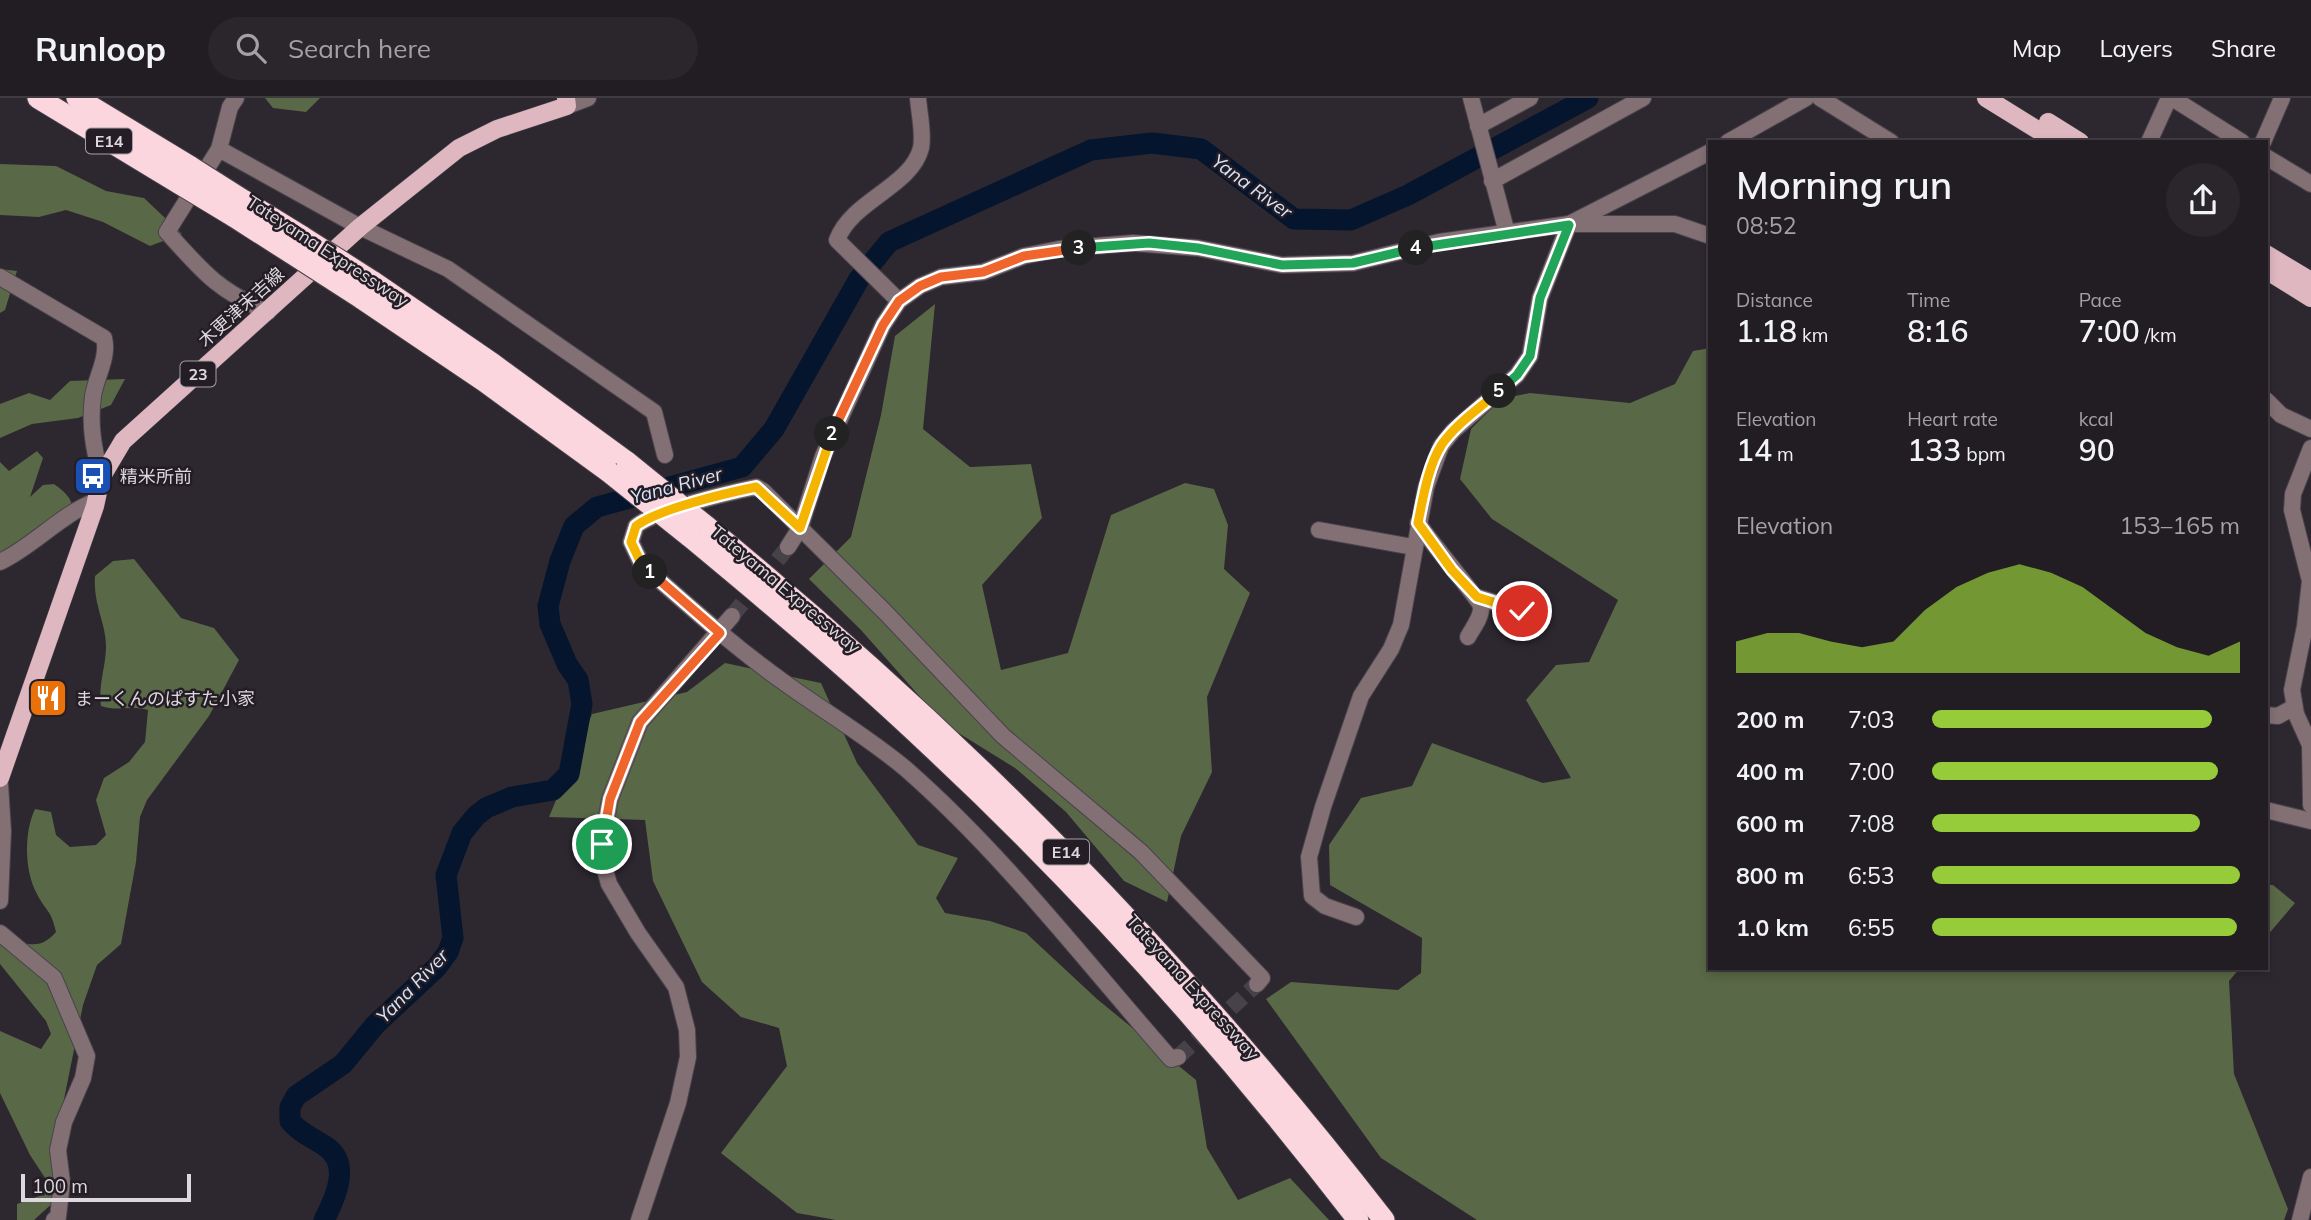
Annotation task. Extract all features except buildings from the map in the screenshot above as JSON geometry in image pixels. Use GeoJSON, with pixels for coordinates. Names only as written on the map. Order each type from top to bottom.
{"type":"FeatureCollection","features":[{"type":"Feature","properties":{"kind":"highway","name":"Tateyama Expressway"},"geometry":{"type":"LineString","coordinates":[[38,98],[186,175]]}},
{"type":"Feature","properties":{"kind":"highway","name":"Tateyama Expressway"},"geometry":{"type":"LineString","coordinates":[[77,98],[186,175],[367,290],[488,372],[618,467],[698,531],[815,615],[933,721],[1077,862],[1258,1062],[1384,1220]]}},
{"type":"Feature","properties":{"kind":"highway","name":"Tateyama Expressway"},"geometry":{"type":"LineString","coordinates":[[698,531],[802,630],[929,744],[1062,876],[1241,1074],[1358,1220]]}},
{"type":"Feature","properties":{"kind":"main road"},"geometry":{"type":"LineString","coordinates":[[1986,98],[2054,140]]}},
{"type":"Feature","properties":{"kind":"main road"},"geometry":{"type":"LineString","coordinates":[[2009,98],[2077,140]]}},
{"type":"Feature","properties":{"kind":"main road","name":"木更津末吉線"},"geometry":{"type":"LineString","coordinates":[[0,778],[96,501],[101,478],[123,441],[360,227],[459,148],[496,129],[559,103]]}},
{"type":"Feature","properties":{"kind":"main road"},"geometry":{"type":"LineString","coordinates":[[2268,255],[2311,281]]}},
{"type":"Feature","properties":{"kind":"main road"},"geometry":{"type":"LineString","coordinates":[[2268,271],[2311,298]]}},
{"type":"Feature","properties":{"kind":"street"},"geometry":{"type":"LineString","coordinates":[[236,98],[219,149],[167,232],[205,275],[232,296],[268,312]]}},
{"type":"Feature","properties":{"kind":"street"},"geometry":{"type":"LineString","coordinates":[[559,103],[588,98]]}},
{"type":"Feature","properties":{"kind":"street"},"geometry":{"type":"LineString","coordinates":[[894,296],[837,240],[844,223],[898,179],[919,152],[918,98]]}},
{"type":"Feature","properties":{"kind":"street"},"geometry":{"type":"LineString","coordinates":[[1471,98],[1507,233]]}},
{"type":"Feature","properties":{"kind":"street"},"geometry":{"type":"LineString","coordinates":[[1479,131],[1531,98]]}},
{"type":"Feature","properties":{"kind":"street"},"geometry":{"type":"LineString","coordinates":[[1491,177],[1643,98]]}},
{"type":"Feature","properties":{"kind":"street"},"geometry":{"type":"LineString","coordinates":[[1735,140],[1806,98]]}},
{"type":"Feature","properties":{"kind":"street"},"geometry":{"type":"LineString","coordinates":[[1820,98],[1888,140]]}},
{"type":"Feature","properties":{"kind":"street"},"geometry":{"type":"LineString","coordinates":[[2150,140],[2170,98],[2239,140]]}},
{"type":"Feature","properties":{"kind":"street"},"geometry":{"type":"LineString","coordinates":[[2264,140],[2281,98]]}},
{"type":"Feature","properties":{"kind":"street"},"geometry":{"type":"LineString","coordinates":[[219,149],[360,227],[448,269],[654,412],[664,455]]}},
{"type":"Feature","properties":{"kind":"street"},"geometry":{"type":"LineString","coordinates":[[1356,918],[1325,906],[1312,896],[1309,858],[1361,696],[1391,649],[1401,625],[1426,487],[1441,446],[1453,431],[1517,375],[1530,356],[1540,298],[1569,225],[1708,153]]}},
{"type":"Feature","properties":{"kind":"street"},"geometry":{"type":"LineString","coordinates":[[2268,158],[2311,184]]}},
{"type":"Feature","properties":{"kind":"street"},"geometry":{"type":"LineString","coordinates":[[788,547],[800,528],[823,456],[894,296],[941,277],[983,272],[1024,256],[1059,249],[1149,243],[1198,248],[1282,265],[1353,263],[1439,242],[1569,225],[1624,222],[1675,224],[1708,235]]}},
{"type":"Feature","properties":{"kind":"street"},"geometry":{"type":"LineString","coordinates":[[0,277],[104,338],[106,346],[93,395],[90,435],[101,478]]}},
{"type":"Feature","properties":{"kind":"street"},"geometry":{"type":"LineString","coordinates":[[2268,402],[2281,415],[2311,429]]}},
{"type":"Feature","properties":{"kind":"street"},"geometry":{"type":"LineString","coordinates":[[2311,448],[2293,494],[2292,510],[2310,581],[2305,626],[2292,690],[2294,707],[2310,745],[2311,805]]}},
{"type":"Feature","properties":{"kind":"street"},"geometry":{"type":"LineString","coordinates":[[1178,1057],[1171,1059],[1087,963],[1032,894],[952,811],[878,747],[783,682],[720,633],[642,565],[631,542],[636,526],[651,518],[756,487],[800,528],[1003,736],[1068,792],[1112,825],[1189,900],[1262,978],[1257,985]]}},
{"type":"Feature","properties":{"kind":"street"},"geometry":{"type":"LineString","coordinates":[[0,562],[43,537],[73,512],[96,501]]}},
{"type":"Feature","properties":{"kind":"street"},"geometry":{"type":"LineString","coordinates":[[1418,523],[1452,570],[1477,597],[1522,611]]}},
{"type":"Feature","properties":{"kind":"street"},"geometry":{"type":"LineString","coordinates":[[1319,530],[1413,547]]}},
{"type":"Feature","properties":{"kind":"street"},"geometry":{"type":"LineString","coordinates":[[1468,638],[1480,613],[1477,597]]}},
{"type":"Feature","properties":{"kind":"street"},"geometry":{"type":"LineString","coordinates":[[639,1220],[678,1103],[688,1056],[687,1030],[676,987],[638,933],[609,884],[603,863],[602,844],[610,799],[640,722],[732,616]]}},
{"type":"Feature","properties":{"kind":"street"},"geometry":{"type":"LineString","coordinates":[[2268,715],[2288,713],[2294,707]]}},
{"type":"Feature","properties":{"kind":"street"},"geometry":{"type":"LineString","coordinates":[[0,784],[3,831],[0,901]]}},
{"type":"Feature","properties":{"kind":"street"},"geometry":{"type":"LineString","coordinates":[[2268,810],[2311,821]]}},
{"type":"Feature","properties":{"kind":"street"},"geometry":{"type":"LineString","coordinates":[[0,933],[54,978],[87,1056],[83,1078],[64,1122],[58,1150],[61,1199],[58,1217],[54,1220]]}},
{"type":"Feature","properties":{"kind":"street"},"geometry":{"type":"LineString","coordinates":[[2300,1220],[2311,1177]]}},
{"type":"Feature","properties":{"kind":"green space"},"geometry":{"type":"Polygon","coordinates":[[[265,98],[320,98],[306,112],[273,108],[265,98]]]}},
{"type":"Feature","properties":{"kind":"green space"},"geometry":{"type":"Polygon","coordinates":[[[0,164],[56,166],[106,191],[144,198],[182,234],[150,246],[103,222],[66,210],[39,217],[0,215],[0,164]]]}},
{"type":"Feature","properties":{"kind":"green space"},"geometry":{"type":"Polygon","coordinates":[[[0,269],[17,271],[5,310],[0,313],[0,269]]]}},
{"type":"Feature","properties":{"kind":"green space"},"geometry":{"type":"Polygon","coordinates":[[[935,304],[923,429],[970,467],[1031,464],[1042,518],[982,585],[1001,670],[1068,653],[1111,515],[1185,483],[1214,489],[1228,525],[1224,569],[1250,593],[1207,697],[1212,772],[1181,836],[1167,902],[1124,881],[1066,812],[1015,768],[944,724],[861,630],[809,579],[851,537],[881,415],[895,336],[935,304]]]}},
{"type":"Feature","properties":{"kind":"green space"},"geometry":{"type":"Polygon","coordinates":[[[1708,348],[1708,970],[2238,970],[2229,981],[2234,1074],[2288,1209],[2284,1220],[1477,1220],[1381,1158],[1266,999],[1291,982],[1398,990],[1421,973],[1422,938],[1330,885],[1329,845],[1361,798],[1412,786],[1432,743],[1543,783],[1571,778],[1526,700],[1556,665],[1589,662],[1618,600],[1492,519],[1460,479],[1471,429],[1501,399],[1530,393],[1630,403],[1675,384],[1693,351],[1708,348]]]}},
{"type":"Feature","properties":{"kind":"green space"},"geometry":{"type":"Polygon","coordinates":[[[125,379],[111,405],[78,418],[32,424],[0,438],[0,404],[29,393],[50,400],[70,381],[125,379]]]}},
{"type":"Feature","properties":{"kind":"green space"},"geometry":{"type":"Polygon","coordinates":[[[37,451],[43,458],[30,497],[43,485],[54,484],[70,501],[73,511],[72,524],[0,570],[0,462],[9,471],[37,451]]]}},
{"type":"Feature","properties":{"kind":"green space"},"geometry":{"type":"Polygon","coordinates":[[[134,559],[181,618],[214,628],[239,660],[209,716],[147,800],[140,817],[136,862],[121,944],[97,965],[83,1005],[52,1159],[55,1201],[34,1220],[17,1220],[17,1204],[42,1195],[51,1187],[30,1155],[0,1093],[0,1031],[41,1049],[51,1034],[46,1021],[0,964],[0,941],[36,944],[49,939],[56,932],[52,919],[33,885],[28,863],[27,840],[35,809],[51,812],[56,835],[70,847],[96,845],[106,835],[96,800],[104,778],[129,762],[145,742],[148,710],[107,708],[101,706],[100,698],[106,646],[96,596],[95,576],[113,561],[134,559]]]}},
{"type":"Feature","properties":{"kind":"green space"},"geometry":{"type":"Polygon","coordinates":[[[725,663],[821,683],[857,763],[918,845],[958,858],[936,898],[945,913],[990,921],[1026,933],[1097,999],[1196,1080],[1207,1148],[1238,1200],[1290,1178],[1329,1220],[836,1220],[797,1213],[721,1153],[787,1066],[779,1028],[741,1017],[702,982],[653,881],[645,820],[549,817],[592,714],[687,692],[725,663]]]}},
{"type":"Feature","properties":{"kind":"green space"},"geometry":{"type":"Polygon","coordinates":[[[2268,885],[2273,885],[2295,903],[2268,935],[2268,885]]]}},
{"type":"Feature","properties":{"kind":"waterway","name":"Yana River"},"geometry":{"type":"LineString","coordinates":[[324,1220],[339,1182],[338,1162],[325,1146],[290,1121],[290,1107],[296,1096],[343,1064],[375,1025],[437,967],[448,952],[453,938],[446,875],[462,833],[476,816],[486,808],[512,797],[553,790],[569,774],[582,704],[578,680],[567,664],[550,624],[548,606],[560,561],[574,526],[597,507],[742,467],[774,429],[859,279],[889,242],[1091,150],[1152,143],[1201,149],[1294,219],[1351,220],[1408,195],[1588,98]]}},
{"type":"Feature","properties":{"kind":"tunnel"},"geometry":{"type":"LineString","coordinates":[[732,616],[788,547]]}},
{"type":"Feature","properties":{"kind":"tunnel"},"geometry":{"type":"LineString","coordinates":[[1178,1057],[1257,984]]}},
{"type":"Feature","properties":{"kind":"place","name":"精米所前"},"geometry":{"type":"Point","coordinates":[93,476]}},
{"type":"Feature","properties":{"kind":"place","name":"まーくんのぱすた小家"},"geometry":{"type":"Point","coordinates":[48,698]}},
{"type":"Feature","properties":{"kind":"route"},"geometry":{"type":"LineString","coordinates":[[602,844],[610,799],[640,722],[720,633],[642,565],[631,542],[636,526],[651,518],[756,487],[800,528],[823,456],[883,325],[899,301],[920,286],[941,277],[983,272],[1024,256],[1059,249],[1133,243],[1198,248],[1282,265],[1353,263],[1439,242],[1569,225],[1540,298],[1530,356],[1517,375],[1471,414],[1441,446],[1426,487],[1418,523],[1430,543],[1477,597],[1522,611]]}}]}
